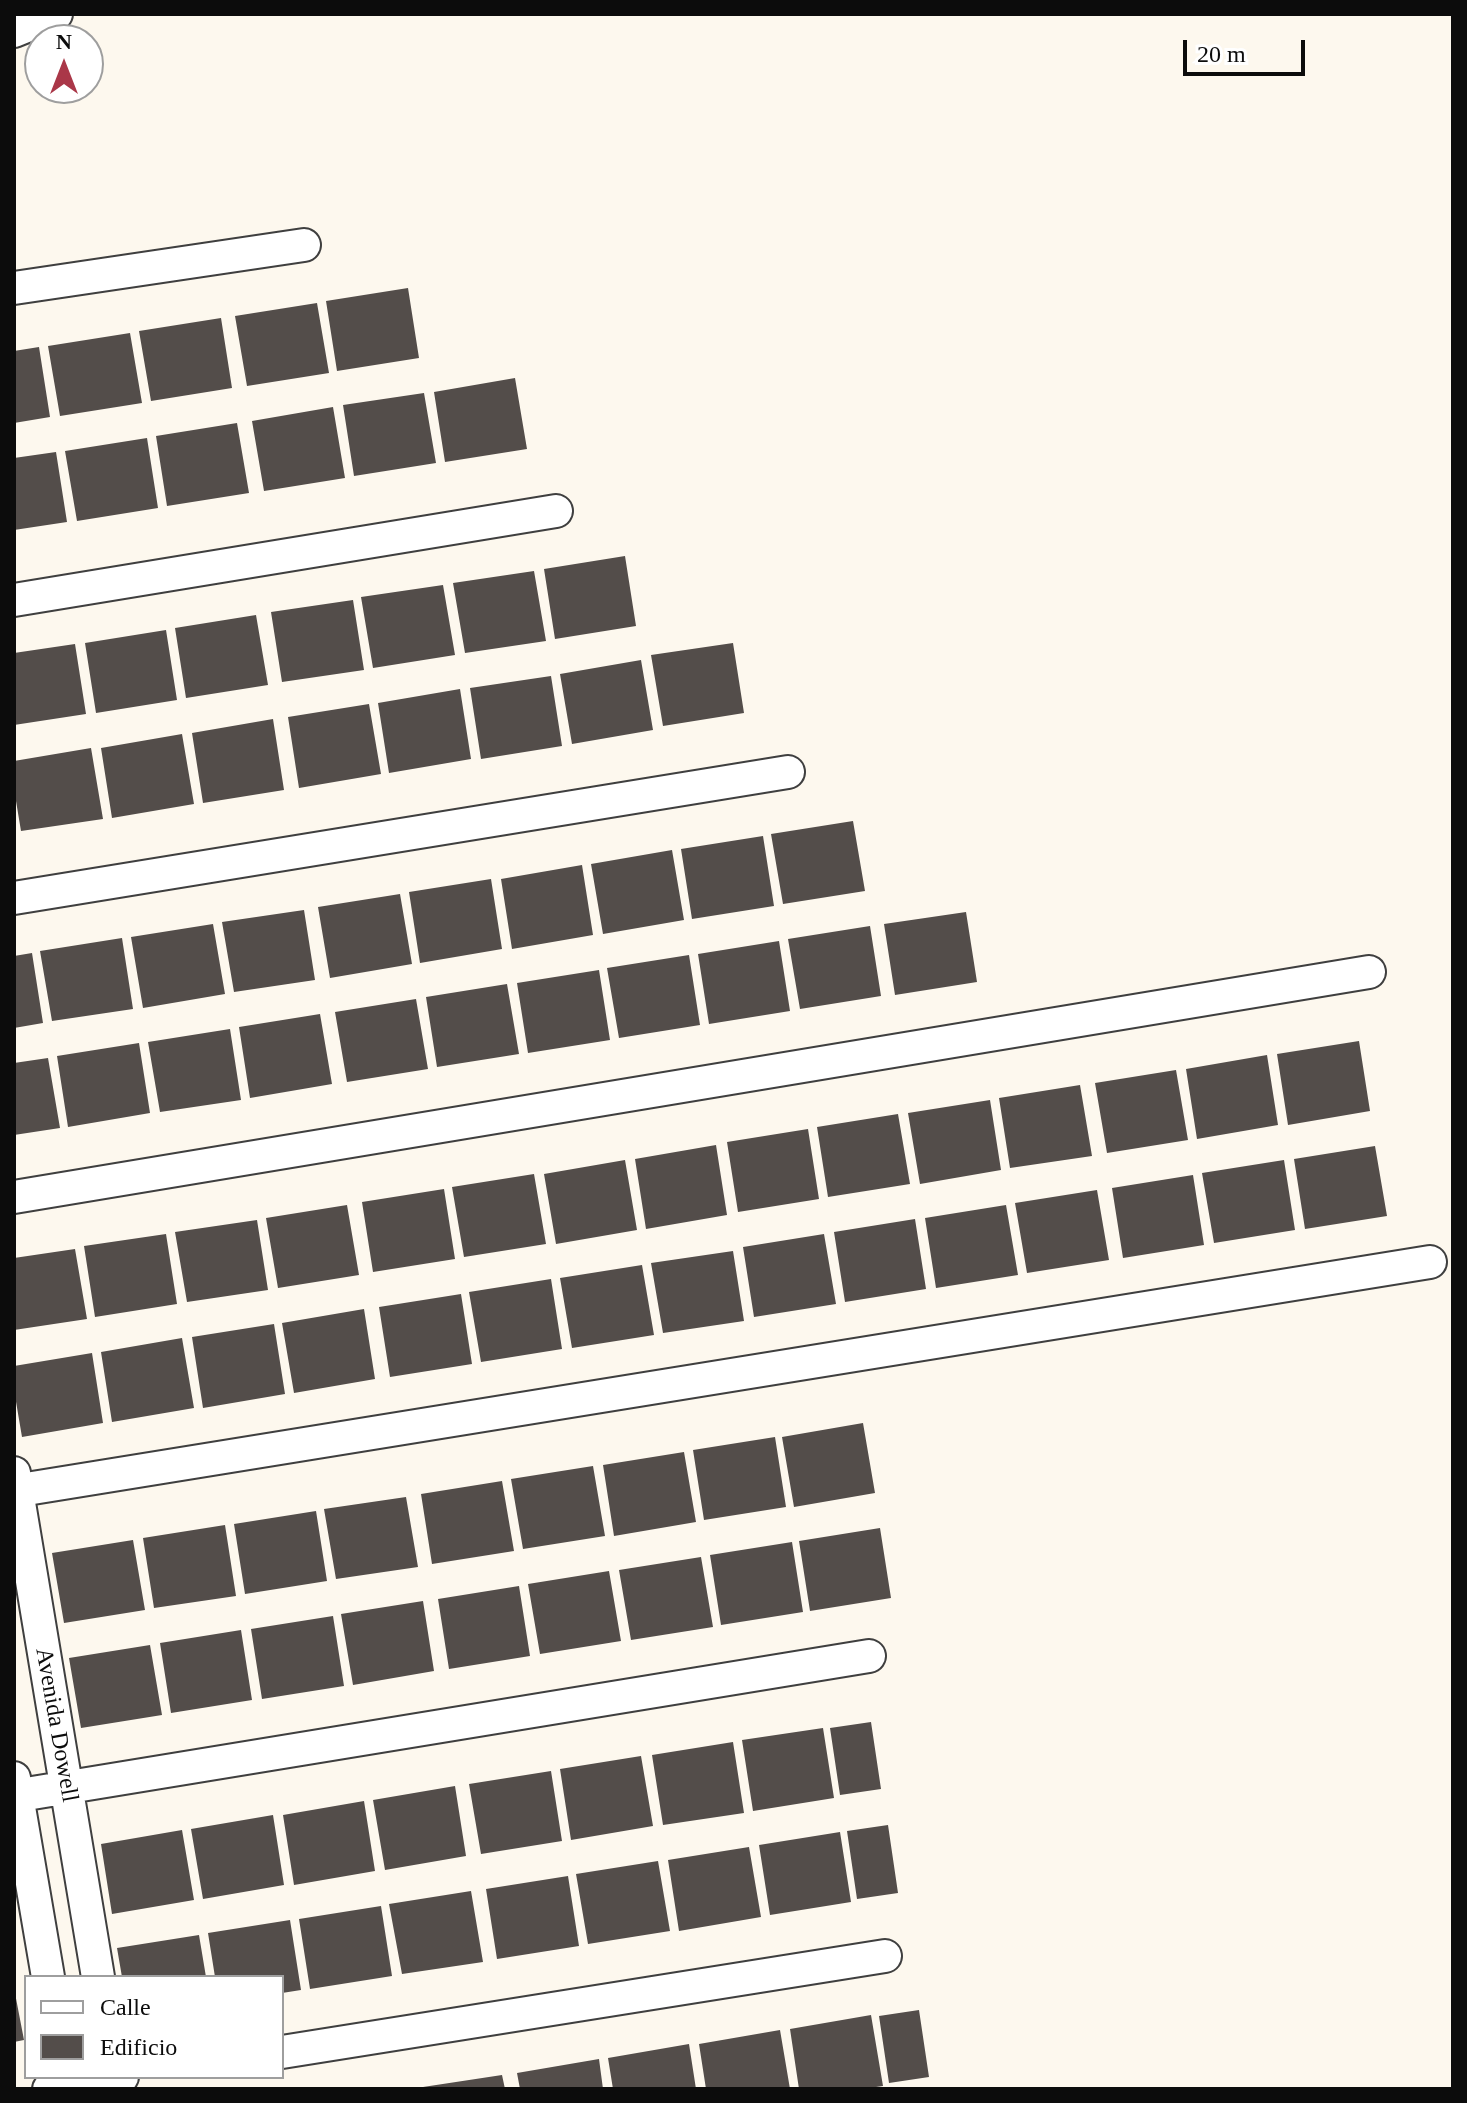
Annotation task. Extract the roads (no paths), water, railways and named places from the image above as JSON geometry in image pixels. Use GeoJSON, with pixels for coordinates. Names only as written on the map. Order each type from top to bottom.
{"type":"FeatureCollection","features":[{"type":"Feature","properties":{"kind":"street"},"geometry":{"type":"LineString","coordinates":[[14,31],[56,14]]}},
{"type":"Feature","properties":{"kind":"street"},"geometry":{"type":"LineString","coordinates":[[14,288],[304,245]]}},
{"type":"Feature","properties":{"kind":"street"},"geometry":{"type":"LineString","coordinates":[[14,600],[556,511]]}},
{"type":"Feature","properties":{"kind":"street"},"geometry":{"type":"LineString","coordinates":[[14,898],[788,772]]}},
{"type":"Feature","properties":{"kind":"street"},"geometry":{"type":"LineString","coordinates":[[14,1197],[1369,972]]}},
{"type":"Feature","properties":{"kind":"street"},"geometry":{"type":"LineString","coordinates":[[15,1485],[1430,1262]]}},
{"type":"Feature","properties":{"kind":"street","name":"Avenida Dowell"},"geometry":{"type":"LineString","coordinates":[[15,1485],[98,1975]]}},
{"type":"Feature","properties":{"kind":"street"},"geometry":{"type":"LineString","coordinates":[[48,1975],[15,1790],[66,1787],[869,1656]]}},
{"type":"Feature","properties":{"kind":"street"},"geometry":{"type":"LineString","coordinates":[[284,2052],[885,1956]]}},
{"type":"Feature","properties":{"kind":"street"},"geometry":{"type":"LineString","coordinates":[[62,2085],[118,2080]]}}]}
